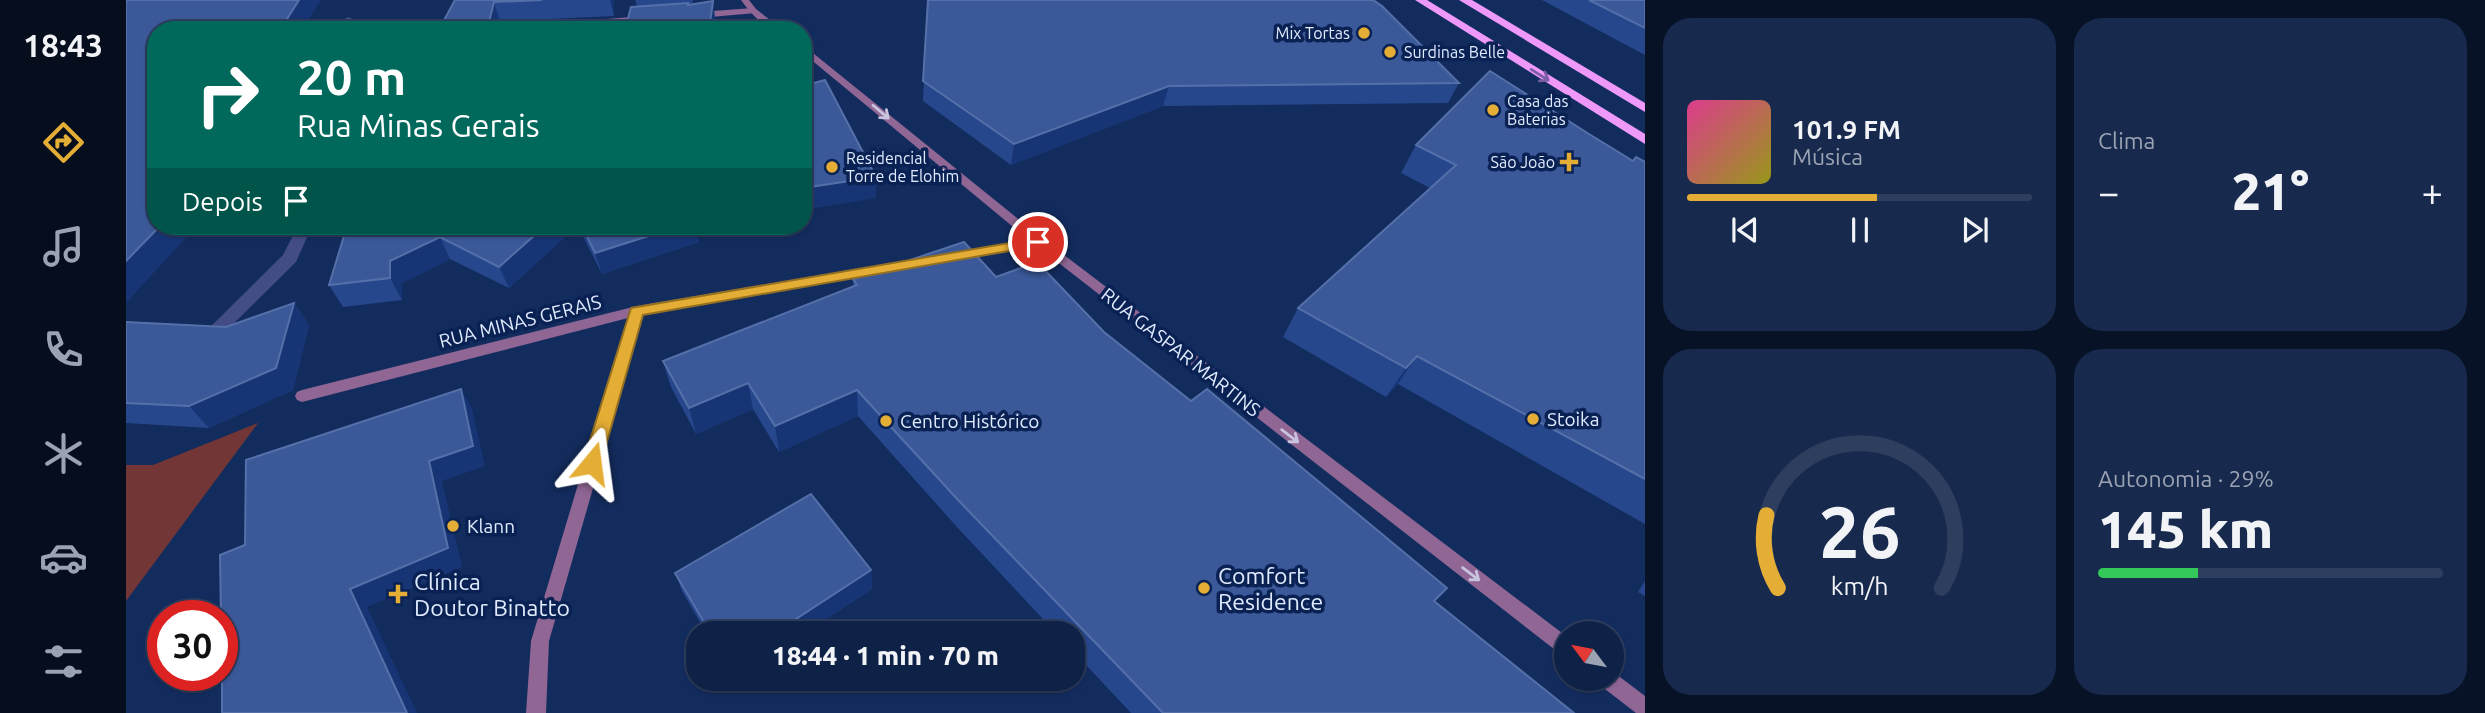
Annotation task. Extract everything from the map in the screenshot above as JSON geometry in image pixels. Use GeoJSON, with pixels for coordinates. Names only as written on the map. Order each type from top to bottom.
{"type":"FeatureCollection","features":[{"type":"Feature","properties":{"kind":"main road"},"geometry":{"type":"LineString","coordinates":[[1420,0],[1645,140]]}},
{"type":"Feature","properties":{"kind":"main road"},"geometry":{"type":"LineString","coordinates":[[1464,0],[1645,108]]}},
{"type":"Feature","properties":{"kind":"street"},"geometry":{"type":"LineString","coordinates":[[745,0],[767,21]]}},
{"type":"Feature","properties":{"kind":"street"},"geometry":{"type":"LineString","coordinates":[[691,15],[753,10]]}},
{"type":"Feature","properties":{"kind":"street"},"geometry":{"type":"LineString","coordinates":[[616,21],[654,18]]}},
{"type":"Feature","properties":{"kind":"street","name":"RUA GASPAR MARTINS"},"geometry":{"type":"LineString","coordinates":[[812,55],[1038,242],[1554,638]]}},
{"type":"Feature","properties":{"kind":"street"},"geometry":{"type":"LineString","coordinates":[[945,258],[1038,242]]}},
{"type":"Feature","properties":{"kind":"street","name":"RUA MINAS GERAIS"},"geometry":{"type":"LineString","coordinates":[[302,396],[637,311],[918,263]]}},
{"type":"Feature","properties":{"kind":"street"},"geometry":{"type":"LineString","coordinates":[[536,713],[540,640],[637,311]]}},
{"type":"Feature","properties":{"kind":"street"},"geometry":{"type":"LineString","coordinates":[[1623,691],[1645,708]]}},
{"type":"Feature","properties":{"kind":"shaded area"},"geometry":{"type":"Polygon","coordinates":[[[258,423],[126,601],[126,465],[153,465],[258,423]]]}},
{"type":"Feature","properties":{"kind":"building"},"geometry":{"type":"Polygon","coordinates":[[[126,0],[299,0],[286,21],[147,21],[147,235],[151,235],[126,261],[126,0]]]}},
{"type":"Feature","properties":{"kind":"building"},"geometry":{"type":"Polygon","coordinates":[[[455,0],[542,0],[494,2],[489,21],[444,21],[455,0]]]}},
{"type":"Feature","properties":{"kind":"building"},"geometry":{"type":"Polygon","coordinates":[[[928,0],[1373,0],[1459,83],[1169,86],[1014,144],[923,81],[928,0]]]}},
{"type":"Feature","properties":{"kind":"building"},"geometry":{"type":"Polygon","coordinates":[[[1589,0],[1645,0],[1645,28],[1589,0]]]}},
{"type":"Feature","properties":{"kind":"building"},"geometry":{"type":"Polygon","coordinates":[[[713,1],[710,21],[627,21],[631,7],[688,5],[713,1]]]}},
{"type":"Feature","properties":{"kind":"building"},"geometry":{"type":"Polygon","coordinates":[[[1490,71],[1633,161],[1636,157],[1645,162],[1645,479],[1417,356],[1406,368],[1298,308],[1456,165],[1416,145],[1490,71]]]}},
{"type":"Feature","properties":{"kind":"building"},"geometry":{"type":"Polygon","coordinates":[[[825,80],[876,177],[812,187],[812,84],[825,80]]]}},
{"type":"Feature","properties":{"kind":"building"},"geometry":{"type":"Polygon","coordinates":[[[344,235],[535,235],[499,267],[440,237],[390,261],[390,278],[329,285],[344,235]]]}},
{"type":"Feature","properties":{"kind":"building"},"geometry":{"type":"Polygon","coordinates":[[[586,235],[652,235],[595,253],[586,235]]]}},
{"type":"Feature","properties":{"kind":"building"},"geometry":{"type":"Polygon","coordinates":[[[964,242],[996,277],[1037,262],[1104,332],[1191,401],[1207,389],[1447,588],[1434,601],[1574,713],[1163,713],[1085,632],[1085,621],[1074,621],[857,390],[775,426],[748,383],[689,408],[663,361],[857,285],[853,279],[964,242]]]}},
{"type":"Feature","properties":{"kind":"building"},"geometry":{"type":"Polygon","coordinates":[[[294,303],[276,368],[189,406],[126,403],[126,322],[226,327],[294,303]]]}},
{"type":"Feature","properties":{"kind":"building"},"geometry":{"type":"Polygon","coordinates":[[[461,389],[473,446],[429,461],[448,548],[350,589],[407,713],[222,713],[222,691],[238,691],[238,600],[221,600],[220,555],[245,545],[246,460],[461,389]]]}},
{"type":"Feature","properties":{"kind":"building"},"geometry":{"type":"Polygon","coordinates":[[[811,494],[871,570],[793,621],[703,621],[675,573],[811,494]]]}},
{"type":"Feature","properties":{"kind":"waterway"},"geometry":{"type":"LineString","coordinates":[[203,344],[290,258],[301,235]]}},
{"type":"Feature","properties":{"kind":"place","name":"Mix Tortas"},"geometry":{"type":"Point","coordinates":[1364,33]}},
{"type":"Feature","properties":{"kind":"place","name":"Surdinas Belle"},"geometry":{"type":"Point","coordinates":[1390,52]}},
{"type":"Feature","properties":{"kind":"place","name":"Casa das Baterias"},"geometry":{"type":"Point","coordinates":[1493,110]}},
{"type":"Feature","properties":{"kind":"place","name":"São João"},"geometry":{"type":"Point","coordinates":[1569,162]}},
{"type":"Feature","properties":{"kind":"place","name":"Residencial Torre de Elohim"},"geometry":{"type":"Point","coordinates":[832,167]}},
{"type":"Feature","properties":{"kind":"place","name":"Stoika"},"geometry":{"type":"Point","coordinates":[1533,419]}},
{"type":"Feature","properties":{"kind":"place","name":"Centro Histórico"},"geometry":{"type":"Point","coordinates":[886,421]}},
{"type":"Feature","properties":{"kind":"place","name":"Klann"},"geometry":{"type":"Point","coordinates":[453,526]}},
{"type":"Feature","properties":{"kind":"place","name":"Comfort Residence"},"geometry":{"type":"Point","coordinates":[1204,588]}},
{"type":"Feature","properties":{"kind":"place","name":"Clínica Doutor Binatto"},"geometry":{"type":"Point","coordinates":[398,594]}},
{"type":"Feature","properties":{"kind":"route"},"geometry":{"type":"LineString","coordinates":[[592,463],[637,311],[1038,242]]}}]}
